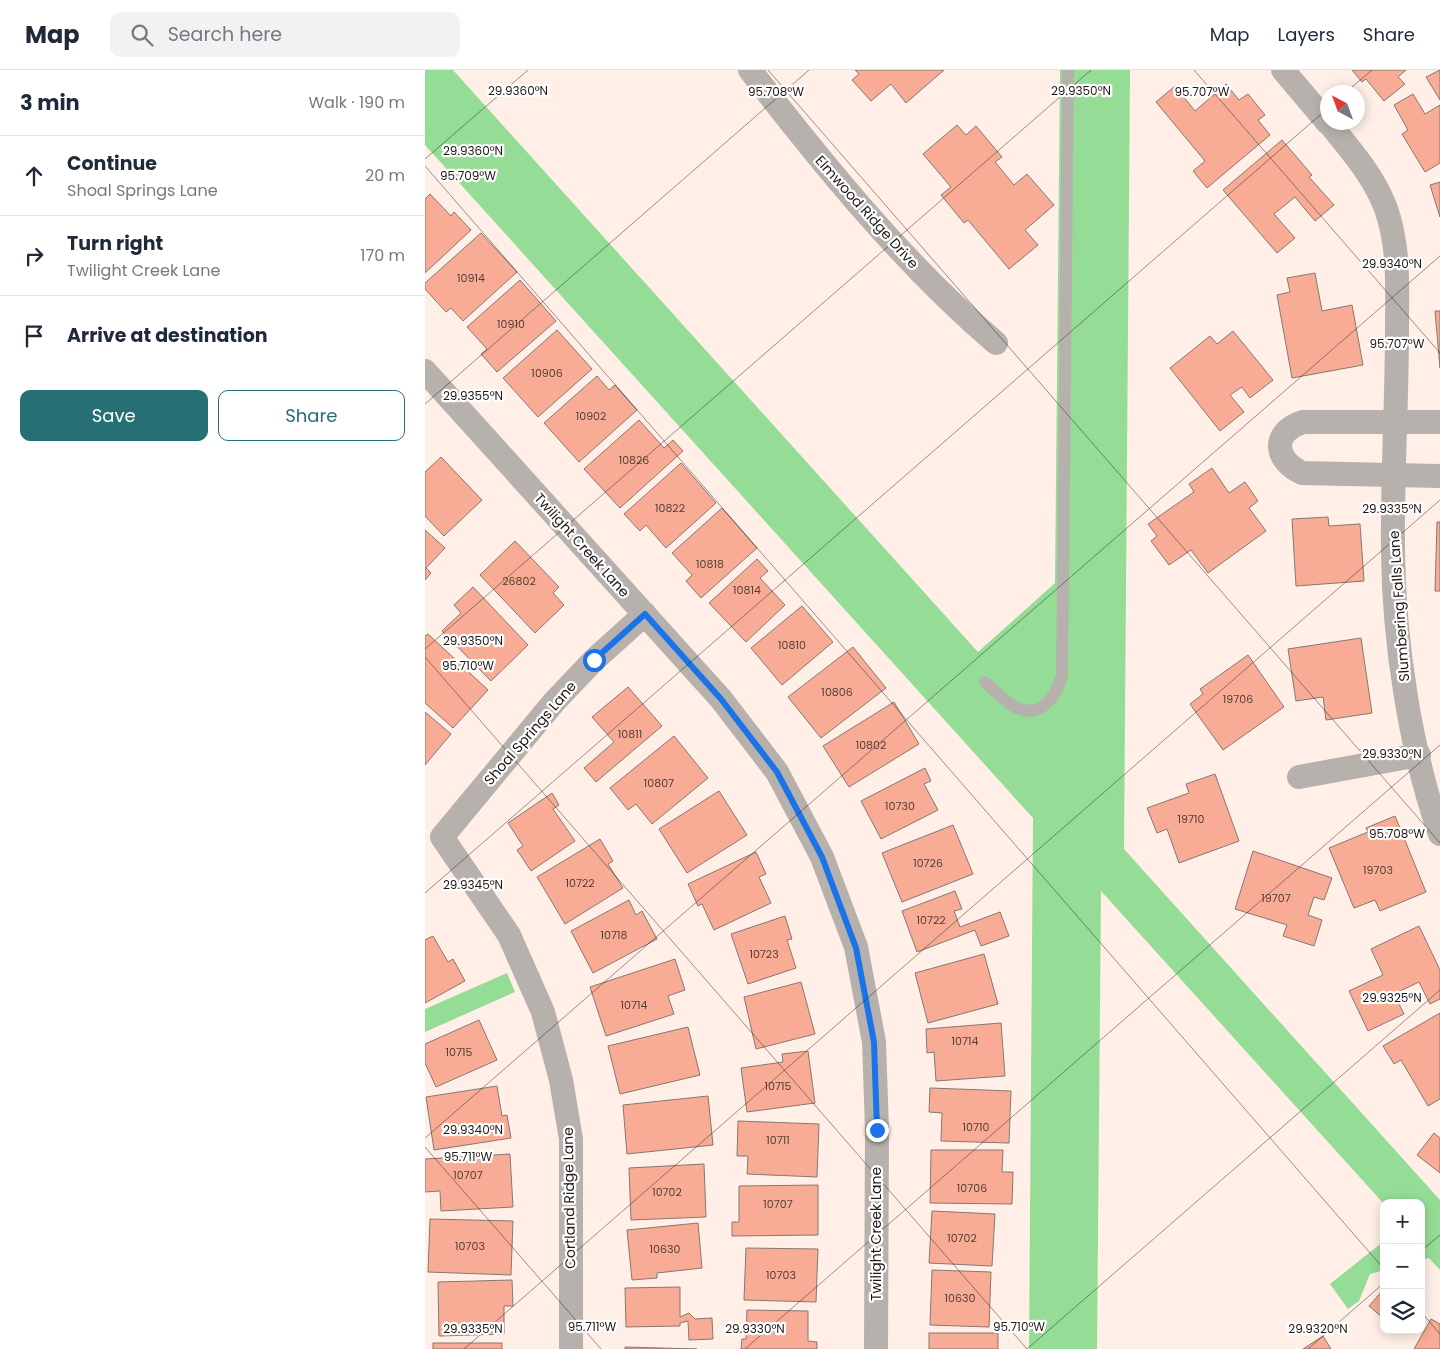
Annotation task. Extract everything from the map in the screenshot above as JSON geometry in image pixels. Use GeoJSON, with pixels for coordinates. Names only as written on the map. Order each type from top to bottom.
{"type":"FeatureCollection","features":[{"type":"Feature","properties":{"kind":"street","name":"Elmwood Ridge Drive"},"geometry":{"type":"LineString","coordinates":[[750,70],[817,157],[939,293],[996,343]]}},
{"type":"Feature","properties":{"kind":"street","name":"Slumbering Falls Lane"},"geometry":{"type":"LineString","coordinates":[[1283,70],[1320,113]]}},
{"type":"Feature","properties":{"kind":"street","name":"Slumbering Falls Lane"},"geometry":{"type":"LineString","coordinates":[[1335,130],[1373,180],[1392,229],[1397,258],[1397,423],[1393,554],[1402,682],[1431,810],[1440,834]]}},
{"type":"Feature","properties":{"kind":"street","name":"Twilight Creek Lane"},"geometry":{"type":"LineString","coordinates":[[429,383],[645,614],[721,699],[777,772],[822,857],[856,948],[874,1042],[877,1130],[876,1349]]}},
{"type":"Feature","properties":{"kind":"street"},"geometry":{"type":"LineString","coordinates":[[1440,422],[1303,422],[1292,426],[1283,435],[1279,447],[1283,459],[1290,467],[1302,473],[1440,476]]}},
{"type":"Feature","properties":{"kind":"street","name":"Shoal Springs Lane"},"geometry":{"type":"LineString","coordinates":[[442,837],[554,702],[594,660],[645,614]]}},
{"type":"Feature","properties":{"kind":"street"},"geometry":{"type":"LineString","coordinates":[[1299,777],[1419,755]]}},
{"type":"Feature","properties":{"kind":"street","name":"Cortland Ridge Lane"},"geometry":{"type":"LineString","coordinates":[[442,837],[509,935],[543,1012],[561,1080],[571,1139],[571,1349]]}},
{"type":"Feature","properties":{"kind":"lane"},"geometry":{"type":"LineString","coordinates":[[985,682],[1017,708],[1029,711],[1042,708],[1049,701],[1059,688],[1062,675],[1068,70]]}},
{"type":"Feature","properties":{"kind":"green space"},"geometry":{"type":"Polygon","coordinates":[[[425,70],[453,70],[978,652],[1055,583],[1060,70],[1130,70],[1124,849],[1440,1200],[1440,1270],[1429,1258],[1425,1259],[1425,1199],[1380,1200],[1101,891],[1097,1349],[1029,1349],[1033,818],[425,145],[425,70]]]}},
{"type":"Feature","properties":{"kind":"green space"},"geometry":{"type":"Polygon","coordinates":[[[507,973],[515,992],[425,1032],[425,1009],[507,973]]]}},
{"type":"Feature","properties":{"kind":"green space"},"geometry":{"type":"Polygon","coordinates":[[[1380,1244],[1380,1271],[1370,1274],[1359,1301],[1348,1309],[1330,1284],[1380,1244]]]}},
{"type":"Feature","properties":{"kind":"building"},"geometry":{"type":"Polygon","coordinates":[[[855,70],[944,70],[906,103],[891,84],[871,101],[852,80],[859,74],[855,70]]]}},
{"type":"Feature","properties":{"kind":"building"},"geometry":{"type":"Polygon","coordinates":[[[1352,70],[1406,70],[1398,77],[1405,84],[1384,101],[1366,79],[1362,82],[1352,70]]]}},
{"type":"Feature","properties":{"kind":"building"},"geometry":{"type":"Polygon","coordinates":[[[1440,70],[1440,100],[1426,77],[1440,70]]]}},
{"type":"Feature","properties":{"kind":"building"},"geometry":{"type":"Polygon","coordinates":[[[1226,84],[1239,100],[1248,94],[1265,115],[1258,120],[1270,135],[1207,188],[1193,171],[1205,161],[1156,102],[1175,86],[1195,111],[1226,84]]]}},
{"type":"Feature","properties":{"kind":"building"},"geometry":{"type":"Polygon","coordinates":[[[1413,94],[1425,114],[1440,105],[1440,163],[1425,172],[1402,134],[1408,130],[1394,105],[1413,94]]]}},
{"type":"Feature","properties":{"kind":"building"},"geometry":{"type":"Polygon","coordinates":[[[957,125],[966,135],[976,126],[1002,157],[995,162],[1014,185],[1027,174],[1054,205],[1025,230],[1038,245],[1009,269],[968,220],[964,223],[941,195],[951,187],[923,154],[957,125]]]}},
{"type":"Feature","properties":{"kind":"building"},"geometry":{"type":"Polygon","coordinates":[[[1282,140],[1312,175],[1309,177],[1334,205],[1315,221],[1295,197],[1274,214],[1295,238],[1277,253],[1223,190],[1282,140]]]}},
{"type":"Feature","properties":{"kind":"building"},"geometry":{"type":"Polygon","coordinates":[[[1440,182],[1440,217],[1430,185],[1440,182]]]}},
{"type":"Feature","properties":{"kind":"building"},"geometry":{"type":"Polygon","coordinates":[[[430,194],[451,216],[454,212],[471,230],[425,273],[425,199],[430,194]]]}},
{"type":"Feature","properties":{"kind":"building"},"geometry":{"type":"Polygon","coordinates":[[[481,233],[517,272],[463,321],[451,308],[446,312],[425,289],[425,283],[481,233]]]}},
{"type":"Feature","properties":{"kind":"building"},"geometry":{"type":"Polygon","coordinates":[[[1315,273],[1322,311],[1352,305],[1363,365],[1292,378],[1277,295],[1290,292],[1287,278],[1315,273]]]}},
{"type":"Feature","properties":{"kind":"building"},"geometry":{"type":"Polygon","coordinates":[[[520,280],[556,321],[497,372],[481,354],[487,349],[467,327],[520,280]]]}},
{"type":"Feature","properties":{"kind":"building"},"geometry":{"type":"Polygon","coordinates":[[[1435,311],[1440,311],[1440,368],[1435,311]]]}},
{"type":"Feature","properties":{"kind":"building"},"geometry":{"type":"Polygon","coordinates":[[[557,330],[592,369],[538,417],[503,378],[557,330]]]}},
{"type":"Feature","properties":{"kind":"building"},"geometry":{"type":"Polygon","coordinates":[[[1233,331],[1273,380],[1250,398],[1242,387],[1230,395],[1244,412],[1220,431],[1170,368],[1210,336],[1217,344],[1233,331]]]}},
{"type":"Feature","properties":{"kind":"building"},"geometry":{"type":"Polygon","coordinates":[[[597,376],[609,390],[615,385],[637,410],[579,462],[544,423],[597,376]]]}},
{"type":"Feature","properties":{"kind":"building"},"geometry":{"type":"Polygon","coordinates":[[[639,420],[664,448],[673,440],[683,451],[620,508],[584,469],[639,420]]]}},
{"type":"Feature","properties":{"kind":"building"},"geometry":{"type":"Polygon","coordinates":[[[441,457],[482,500],[444,536],[425,516],[425,472],[441,457]]]}},
{"type":"Feature","properties":{"kind":"building"},"geometry":{"type":"Polygon","coordinates":[[[681,463],[716,503],[666,548],[646,525],[640,531],[624,514],[681,463]]]}},
{"type":"Feature","properties":{"kind":"building"},"geometry":{"type":"Polygon","coordinates":[[[1212,468],[1229,493],[1245,482],[1258,501],[1249,508],[1266,531],[1208,573],[1191,550],[1169,565],[1151,541],[1157,536],[1148,524],[1194,492],[1189,484],[1212,468]]]}},
{"type":"Feature","properties":{"kind":"building"},"geometry":{"type":"Polygon","coordinates":[[[722,508],[757,548],[701,598],[686,581],[692,575],[672,553],[722,508]]]}},
{"type":"Feature","properties":{"kind":"building"},"geometry":{"type":"Polygon","coordinates":[[[1328,517],[1329,526],[1360,524],[1364,581],[1296,586],[1292,519],[1328,517]]]}},
{"type":"Feature","properties":{"kind":"building"},"geometry":{"type":"Polygon","coordinates":[[[1437,522],[1440,522],[1440,591],[1435,591],[1437,522]]]}},
{"type":"Feature","properties":{"kind":"building"},"geometry":{"type":"Polygon","coordinates":[[[425,530],[445,548],[426,568],[431,573],[425,580],[425,530]]]}},
{"type":"Feature","properties":{"kind":"building"},"geometry":{"type":"Polygon","coordinates":[[[515,541],[559,587],[553,593],[564,605],[535,633],[480,575],[515,541]]]}},
{"type":"Feature","properties":{"kind":"building"},"geometry":{"type":"Polygon","coordinates":[[[757,559],[768,571],[760,578],[785,605],[746,642],[709,603],[757,559]]]}},
{"type":"Feature","properties":{"kind":"building"},"geometry":{"type":"Polygon","coordinates":[[[473,587],[528,645],[491,681],[442,631],[461,613],[454,605],[473,587]]]}},
{"type":"Feature","properties":{"kind":"building"},"geometry":{"type":"Polygon","coordinates":[[[802,606],[833,642],[782,685],[751,648],[802,606]]]}},
{"type":"Feature","properties":{"kind":"building"},"geometry":{"type":"Polygon","coordinates":[[[428,634],[488,690],[453,728],[425,703],[425,636],[428,634]]]}},
{"type":"Feature","properties":{"kind":"building"},"geometry":{"type":"Polygon","coordinates":[[[1361,638],[1372,713],[1326,720],[1323,697],[1296,701],[1288,649],[1361,638]]]}},
{"type":"Feature","properties":{"kind":"building"},"geometry":{"type":"Polygon","coordinates":[[[853,647],[886,688],[821,738],[788,697],[853,647]]]}},
{"type":"Feature","properties":{"kind":"building"},"geometry":{"type":"Polygon","coordinates":[[[1248,655],[1284,707],[1223,750],[1190,704],[1203,694],[1200,689],[1248,655]]]}},
{"type":"Feature","properties":{"kind":"building"},"geometry":{"type":"Polygon","coordinates":[[[628,687],[662,726],[596,782],[584,768],[614,742],[592,717],[628,687]]]}},
{"type":"Feature","properties":{"kind":"building"},"geometry":{"type":"Polygon","coordinates":[[[894,702],[919,744],[849,787],[823,746],[894,702]]]}},
{"type":"Feature","properties":{"kind":"building"},"geometry":{"type":"Polygon","coordinates":[[[425,712],[451,734],[425,765],[425,712]]]}},
{"type":"Feature","properties":{"kind":"building"},"geometry":{"type":"Polygon","coordinates":[[[674,736],[708,778],[652,824],[636,804],[628,810],[610,788],[674,736]]]}},
{"type":"Feature","properties":{"kind":"building"},"geometry":{"type":"Polygon","coordinates":[[[925,768],[931,781],[924,784],[938,810],[881,839],[861,801],[925,768]]]}},
{"type":"Feature","properties":{"kind":"building"},"geometry":{"type":"Polygon","coordinates":[[[1215,774],[1239,841],[1179,863],[1167,829],[1157,833],[1147,808],[1189,793],[1186,784],[1215,774]]]}},
{"type":"Feature","properties":{"kind":"building"},"geometry":{"type":"Polygon","coordinates":[[[719,791],[747,835],[687,873],[659,829],[719,791]]]}},
{"type":"Feature","properties":{"kind":"building"},"geometry":{"type":"Polygon","coordinates":[[[552,793],[559,805],[553,809],[575,841],[531,871],[517,850],[523,846],[508,823],[552,793]]]}},
{"type":"Feature","properties":{"kind":"building"},"geometry":{"type":"Polygon","coordinates":[[[1395,816],[1426,892],[1380,911],[1375,900],[1354,908],[1329,848],[1368,832],[1366,828],[1395,816]]]}},
{"type":"Feature","properties":{"kind":"building"},"geometry":{"type":"Polygon","coordinates":[[[953,825],[973,874],[902,902],[882,853],[953,825]]]}},
{"type":"Feature","properties":{"kind":"building"},"geometry":{"type":"Polygon","coordinates":[[[600,839],[613,861],[608,864],[623,888],[565,924],[537,877],[600,839]]]}},
{"type":"Feature","properties":{"kind":"building"},"geometry":{"type":"Polygon","coordinates":[[[1253,851],[1332,878],[1324,900],[1314,897],[1308,915],[1322,920],[1314,946],[1283,936],[1287,925],[1235,909],[1253,851]]]}},
{"type":"Feature","properties":{"kind":"building"},"geometry":{"type":"Polygon","coordinates":[[[756,852],[766,874],[759,877],[771,903],[714,930],[702,904],[698,906],[688,884],[756,852]]]}},
{"type":"Feature","properties":{"kind":"building"},"geometry":{"type":"Polygon","coordinates":[[[955,891],[962,909],[954,911],[960,927],[1000,912],[1009,936],[981,946],[975,930],[917,952],[902,911],[955,891]]]}},
{"type":"Feature","properties":{"kind":"building"},"geometry":{"type":"Polygon","coordinates":[[[629,900],[636,915],[642,911],[657,939],[593,973],[571,931],[629,900]]]}},
{"type":"Feature","properties":{"kind":"building"},"geometry":{"type":"Polygon","coordinates":[[[785,916],[792,939],[787,940],[796,968],[748,984],[731,934],[785,916]]]}},
{"type":"Feature","properties":{"kind":"building"},"geometry":{"type":"Polygon","coordinates":[[[1419,926],[1440,970],[1440,999],[1430,1004],[1419,982],[1394,994],[1404,1014],[1368,1031],[1349,991],[1383,975],[1371,949],[1419,926]]]}},
{"type":"Feature","properties":{"kind":"building"},"geometry":{"type":"Polygon","coordinates":[[[433,936],[448,962],[453,959],[465,981],[425,1003],[425,940],[433,936]]]}},
{"type":"Feature","properties":{"kind":"building"},"geometry":{"type":"Polygon","coordinates":[[[984,954],[998,1004],[928,1023],[915,973],[984,954]]]}},
{"type":"Feature","properties":{"kind":"building"},"geometry":{"type":"Polygon","coordinates":[[[675,959],[685,990],[668,996],[674,1014],[606,1036],[590,987],[675,959]]]}},
{"type":"Feature","properties":{"kind":"building"},"geometry":{"type":"Polygon","coordinates":[[[801,982],[815,1034],[756,1049],[744,997],[801,982]]]}},
{"type":"Feature","properties":{"kind":"building"},"geometry":{"type":"Polygon","coordinates":[[[1440,1013],[1440,1099],[1428,1106],[1401,1060],[1394,1064],[1383,1046],[1440,1013]]]}},
{"type":"Feature","properties":{"kind":"building"},"geometry":{"type":"Polygon","coordinates":[[[479,1020],[497,1060],[436,1087],[425,1063],[425,1044],[479,1020]]]}},
{"type":"Feature","properties":{"kind":"building"},"geometry":{"type":"Polygon","coordinates":[[[1001,1023],[1005,1076],[936,1081],[934,1052],[927,1053],[926,1029],[1001,1023]]]}},
{"type":"Feature","properties":{"kind":"building"},"geometry":{"type":"Polygon","coordinates":[[[688,1027],[700,1075],[620,1094],[608,1046],[688,1027]]]}},
{"type":"Feature","properties":{"kind":"building"},"geometry":{"type":"Polygon","coordinates":[[[808,1051],[815,1103],[747,1112],[741,1068],[783,1062],[782,1054],[808,1051]]]}},
{"type":"Feature","properties":{"kind":"building"},"geometry":{"type":"Polygon","coordinates":[[[497,1086],[502,1116],[507,1115],[511,1138],[434,1150],[426,1097],[497,1086]]]}},
{"type":"Feature","properties":{"kind":"building"},"geometry":{"type":"Polygon","coordinates":[[[930,1088],[1011,1091],[1009,1143],[941,1141],[942,1113],[929,1112],[930,1088]]]}},
{"type":"Feature","properties":{"kind":"building"},"geometry":{"type":"Polygon","coordinates":[[[708,1096],[713,1145],[627,1154],[623,1105],[708,1096]]]}},
{"type":"Feature","properties":{"kind":"building"},"geometry":{"type":"Polygon","coordinates":[[[738,1121],[819,1124],[817,1177],[747,1174],[748,1156],[737,1156],[738,1121]]]}},
{"type":"Feature","properties":{"kind":"building"},"geometry":{"type":"Polygon","coordinates":[[[1434,1133],[1440,1138],[1440,1173],[1417,1155],[1434,1133]]]}},
{"type":"Feature","properties":{"kind":"building"},"geometry":{"type":"Polygon","coordinates":[[[931,1150],[1003,1150],[1002,1172],[1013,1172],[1012,1204],[930,1203],[931,1150]]]}},
{"type":"Feature","properties":{"kind":"building"},"geometry":{"type":"Polygon","coordinates":[[[510,1154],[513,1207],[441,1211],[440,1191],[425,1192],[425,1159],[510,1154]]]}},
{"type":"Feature","properties":{"kind":"building"},"geometry":{"type":"Polygon","coordinates":[[[704,1164],[706,1217],[631,1220],[629,1168],[704,1164]]]}},
{"type":"Feature","properties":{"kind":"building"},"geometry":{"type":"Polygon","coordinates":[[[818,1185],[818,1235],[732,1236],[732,1222],[739,1222],[739,1186],[818,1185]]]}},
{"type":"Feature","properties":{"kind":"building"},"geometry":{"type":"Polygon","coordinates":[[[932,1211],[995,1214],[992,1266],[929,1263],[932,1211]]]}},
{"type":"Feature","properties":{"kind":"building"},"geometry":{"type":"Polygon","coordinates":[[[430,1219],[513,1221],[511,1275],[428,1272],[430,1219]]]}},
{"type":"Feature","properties":{"kind":"building"},"geometry":{"type":"Polygon","coordinates":[[[698,1223],[702,1268],[657,1273],[657,1278],[632,1280],[627,1230],[698,1223]]]}},
{"type":"Feature","properties":{"kind":"building"},"geometry":{"type":"Polygon","coordinates":[[[746,1248],[818,1249],[816,1302],[744,1300],[746,1248]]]}},
{"type":"Feature","properties":{"kind":"building"},"geometry":{"type":"Polygon","coordinates":[[[932,1270],[991,1272],[989,1327],[930,1325],[932,1270]]]}},
{"type":"Feature","properties":{"kind":"building"},"geometry":{"type":"Polygon","coordinates":[[[512,1280],[513,1306],[504,1306],[504,1334],[439,1336],[438,1282],[512,1280]]]}},
{"type":"Feature","properties":{"kind":"building"},"geometry":{"type":"Polygon","coordinates":[[[680,1287],[680,1317],[689,1313],[695,1319],[712,1318],[713,1339],[689,1340],[688,1321],[680,1323],[680,1326],[626,1327],[625,1288],[680,1287]]]}},
{"type":"Feature","properties":{"kind":"building"},"geometry":{"type":"Polygon","coordinates":[[[1380,1294],[1380,1316],[1369,1306],[1380,1294]]]}},
{"type":"Feature","properties":{"kind":"building"},"geometry":{"type":"Polygon","coordinates":[[[747,1310],[808,1311],[808,1341],[817,1342],[817,1349],[741,1349],[742,1339],[746,1339],[747,1310]]]}},
{"type":"Feature","properties":{"kind":"building"},"geometry":{"type":"Polygon","coordinates":[[[1431,1319],[1440,1324],[1440,1349],[1414,1349],[1422,1334],[1425,1334],[1425,1330],[1431,1319]]]}},
{"type":"Feature","properties":{"kind":"building"},"geometry":{"type":"Polygon","coordinates":[[[929,1333],[998,1333],[998,1349],[929,1349],[929,1333]]]}},
{"type":"Feature","properties":{"kind":"building"},"geometry":{"type":"Polygon","coordinates":[[[1323,1336],[1331,1349],[1303,1349],[1323,1336]]]}},
{"type":"Feature","properties":{"kind":"building"},"geometry":{"type":"Polygon","coordinates":[[[433,1343],[502,1343],[502,1349],[433,1349],[433,1343]]]}},
{"type":"Feature","properties":{"kind":"building"},"geometry":{"type":"Polygon","coordinates":[[[625,1347],[697,1349],[625,1349],[625,1347]]]}},
{"type":"Feature","properties":{"kind":"route"},"geometry":{"type":"LineString","coordinates":[[594,660],[645,614],[721,699],[777,772],[822,857],[856,948],[874,1042],[877,1130]]}}]}
